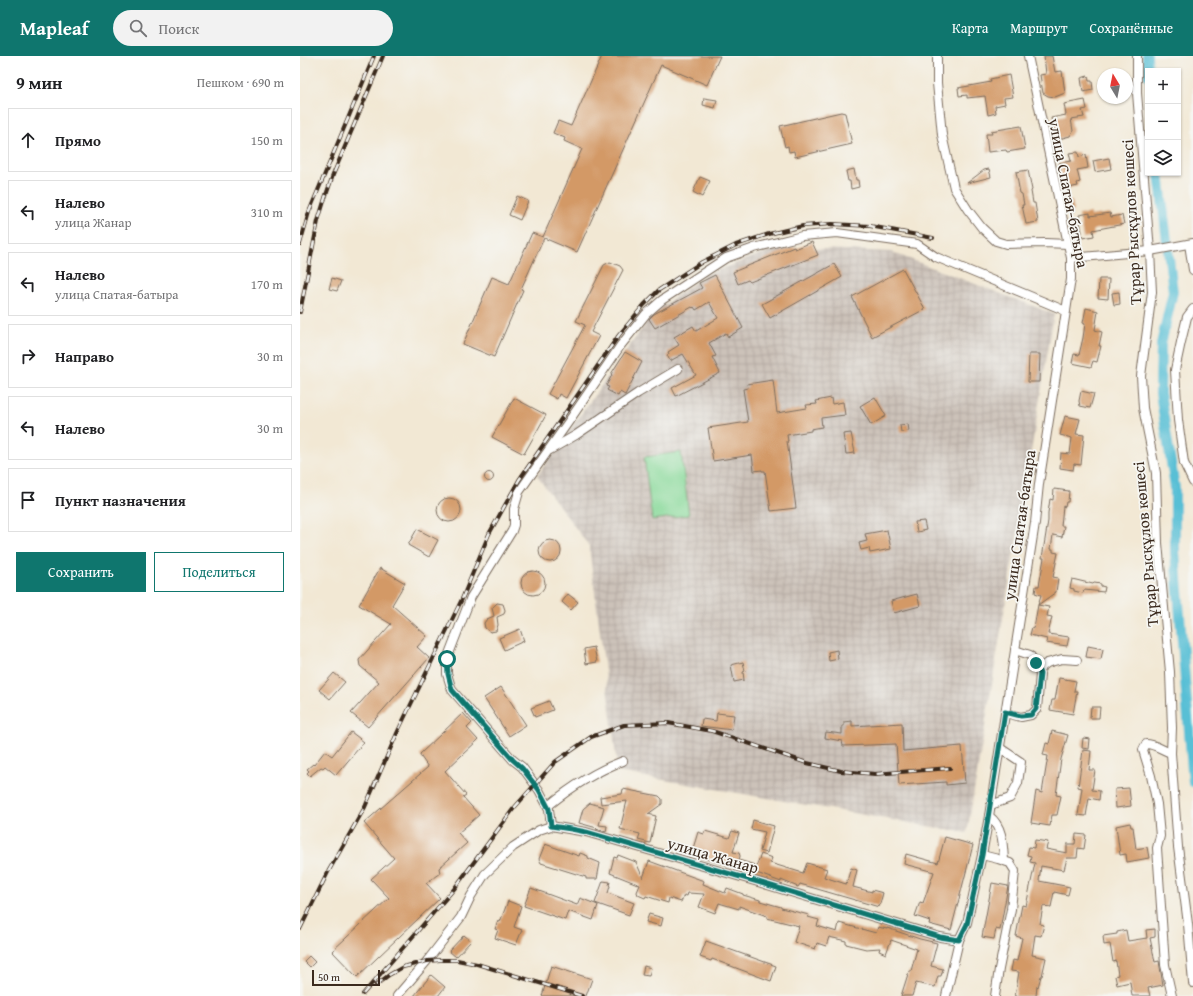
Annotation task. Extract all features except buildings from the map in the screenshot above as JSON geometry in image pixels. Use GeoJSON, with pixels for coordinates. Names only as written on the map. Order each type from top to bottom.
{"type":"FeatureCollection","features":[{"type":"Feature","properties":{"kind":"street"},"geometry":{"type":"LineString","coordinates":[[937,56],[937,83],[942,135],[954,188],[968,210],[982,228],[996,241],[1006,244],[1068,244]]}},
{"type":"Feature","properties":{"kind":"street","name":"улица Спатая-батыра"},"geometry":{"type":"LineString","coordinates":[[946,996],[959,940],[967,924],[991,805],[1035,524],[1039,484],[1071,279],[1071,258],[1028,56]]}},
{"type":"Feature","properties":{"kind":"street","name":"Тұрар Рысқұлов көшесі"},"geometry":{"type":"LineString","coordinates":[[1137,56],[1138,93],[1152,250],[1152,292],[1141,376],[1143,408],[1156,473],[1158,543],[1170,672],[1172,728],[1170,753],[1178,847],[1188,924],[1193,983]]}},
{"type":"Feature","properties":{"kind":"street"},"geometry":{"type":"LineString","coordinates":[[397,996],[427,961],[461,917],[471,896],[485,874],[513,847],[539,830],[551,826],[548,806],[539,790],[522,768],[513,760],[452,690],[448,674],[447,659],[471,597],[512,531],[514,525],[514,509],[519,492],[621,345],[646,314],[662,300],[726,258],[802,236],[837,233],[917,244],[936,257],[1066,311]]}},
{"type":"Feature","properties":{"kind":"street"},"geometry":{"type":"LineString","coordinates":[[1071,258],[1152,250],[1187,244],[1193,270]]}},
{"type":"Feature","properties":{"kind":"street"},"geometry":{"type":"LineString","coordinates":[[1193,309],[1187,317],[1175,370],[1178,420],[1184,464],[1193,482]]}},
{"type":"Feature","properties":{"kind":"street"},"geometry":{"type":"LineString","coordinates":[[548,451],[576,435],[638,393],[678,369]]}},
{"type":"Feature","properties":{"kind":"street"},"geometry":{"type":"LineString","coordinates":[[1005,712],[1021,716],[1031,715],[1036,709],[1040,674],[1036,663],[1030,655],[1015,650]]}},
{"type":"Feature","properties":{"kind":"street"},"geometry":{"type":"LineString","coordinates":[[1038,670],[1047,663],[1062,660],[1077,660]]}},
{"type":"Feature","properties":{"kind":"street"},"geometry":{"type":"LineString","coordinates":[[1170,753],[1152,744],[1146,744],[1142,750],[1151,776],[1157,804],[1160,836],[1157,848],[1165,965],[1172,996]]}},
{"type":"Feature","properties":{"kind":"street"},"geometry":{"type":"LineString","coordinates":[[991,805],[1010,798],[1018,784],[1021,762],[1000,748]]}},
{"type":"Feature","properties":{"kind":"street"},"geometry":{"type":"LineString","coordinates":[[548,806],[565,792],[606,767],[623,760]]}},
{"type":"Feature","properties":{"kind":"street"},"geometry":{"type":"LineString","coordinates":[[989,816],[995,820],[999,827],[1003,843],[1004,861]]}},
{"type":"Feature","properties":{"kind":"street","name":"улица Жанар"},"geometry":{"type":"LineString","coordinates":[[551,826],[586,832],[940,937],[959,940]]}},
{"type":"Feature","properties":{"kind":"street"},"geometry":{"type":"LineString","coordinates":[[982,855],[1010,863],[1015,871],[1011,909],[995,996]]}},
{"type":"Feature","properties":{"kind":"shaded area"},"geometry":{"type":"Polygon","coordinates":[[[780,247],[891,252],[1054,314],[967,833],[618,772],[589,546],[537,476],[653,313],[705,275],[780,247]]]}},
{"type":"Feature","properties":{"kind":"green space"},"geometry":{"type":"Polygon","coordinates":[[[681,452],[689,515],[652,520],[644,457],[681,452]]]}},
{"type":"Feature","properties":{"kind":"waterway"},"geometry":{"type":"LineString","coordinates":[[1147,56],[1148,68]]}},
{"type":"Feature","properties":{"kind":"waterway"},"geometry":{"type":"LineString","coordinates":[[1159,176],[1173,292],[1161,344],[1160,393],[1175,488],[1175,552],[1193,782]]}},
{"type":"Feature","properties":{"kind":"railway"},"geometry":{"type":"LineString","coordinates":[[300,244],[309,212],[374,56]]}},
{"type":"Feature","properties":{"kind":"railway"},"geometry":{"type":"LineString","coordinates":[[300,312],[318,221],[325,198],[333,175],[383,56]]}},
{"type":"Feature","properties":{"kind":"railway"},"geometry":{"type":"LineString","coordinates":[[300,929],[328,872],[365,807],[398,731],[462,599],[489,534],[519,480],[619,335],[644,305],[659,290],[702,262],[736,245],[769,234],[803,226],[832,224],[870,226],[933,238]]}},
{"type":"Feature","properties":{"kind":"railway"},"geometry":{"type":"LineString","coordinates":[[363,994],[454,889],[514,808],[555,762],[591,737],[624,725],[668,723],[712,731],[807,763],[841,771],[875,774],[950,768]]}},
{"type":"Feature","properties":{"kind":"railway"},"geometry":{"type":"LineString","coordinates":[[376,985],[403,967],[427,961],[457,960],[477,964],[582,996]]}},
{"type":"Feature","properties":{"kind":"route"},"geometry":{"type":"LineString","coordinates":[[447,659],[448,674],[452,690],[513,760],[522,768],[539,790],[549,809],[551,826],[586,832],[940,937],[959,940],[967,924],[982,855],[1005,712],[1021,716],[1031,715],[1036,709],[1040,674],[1036,663]]}}]}
